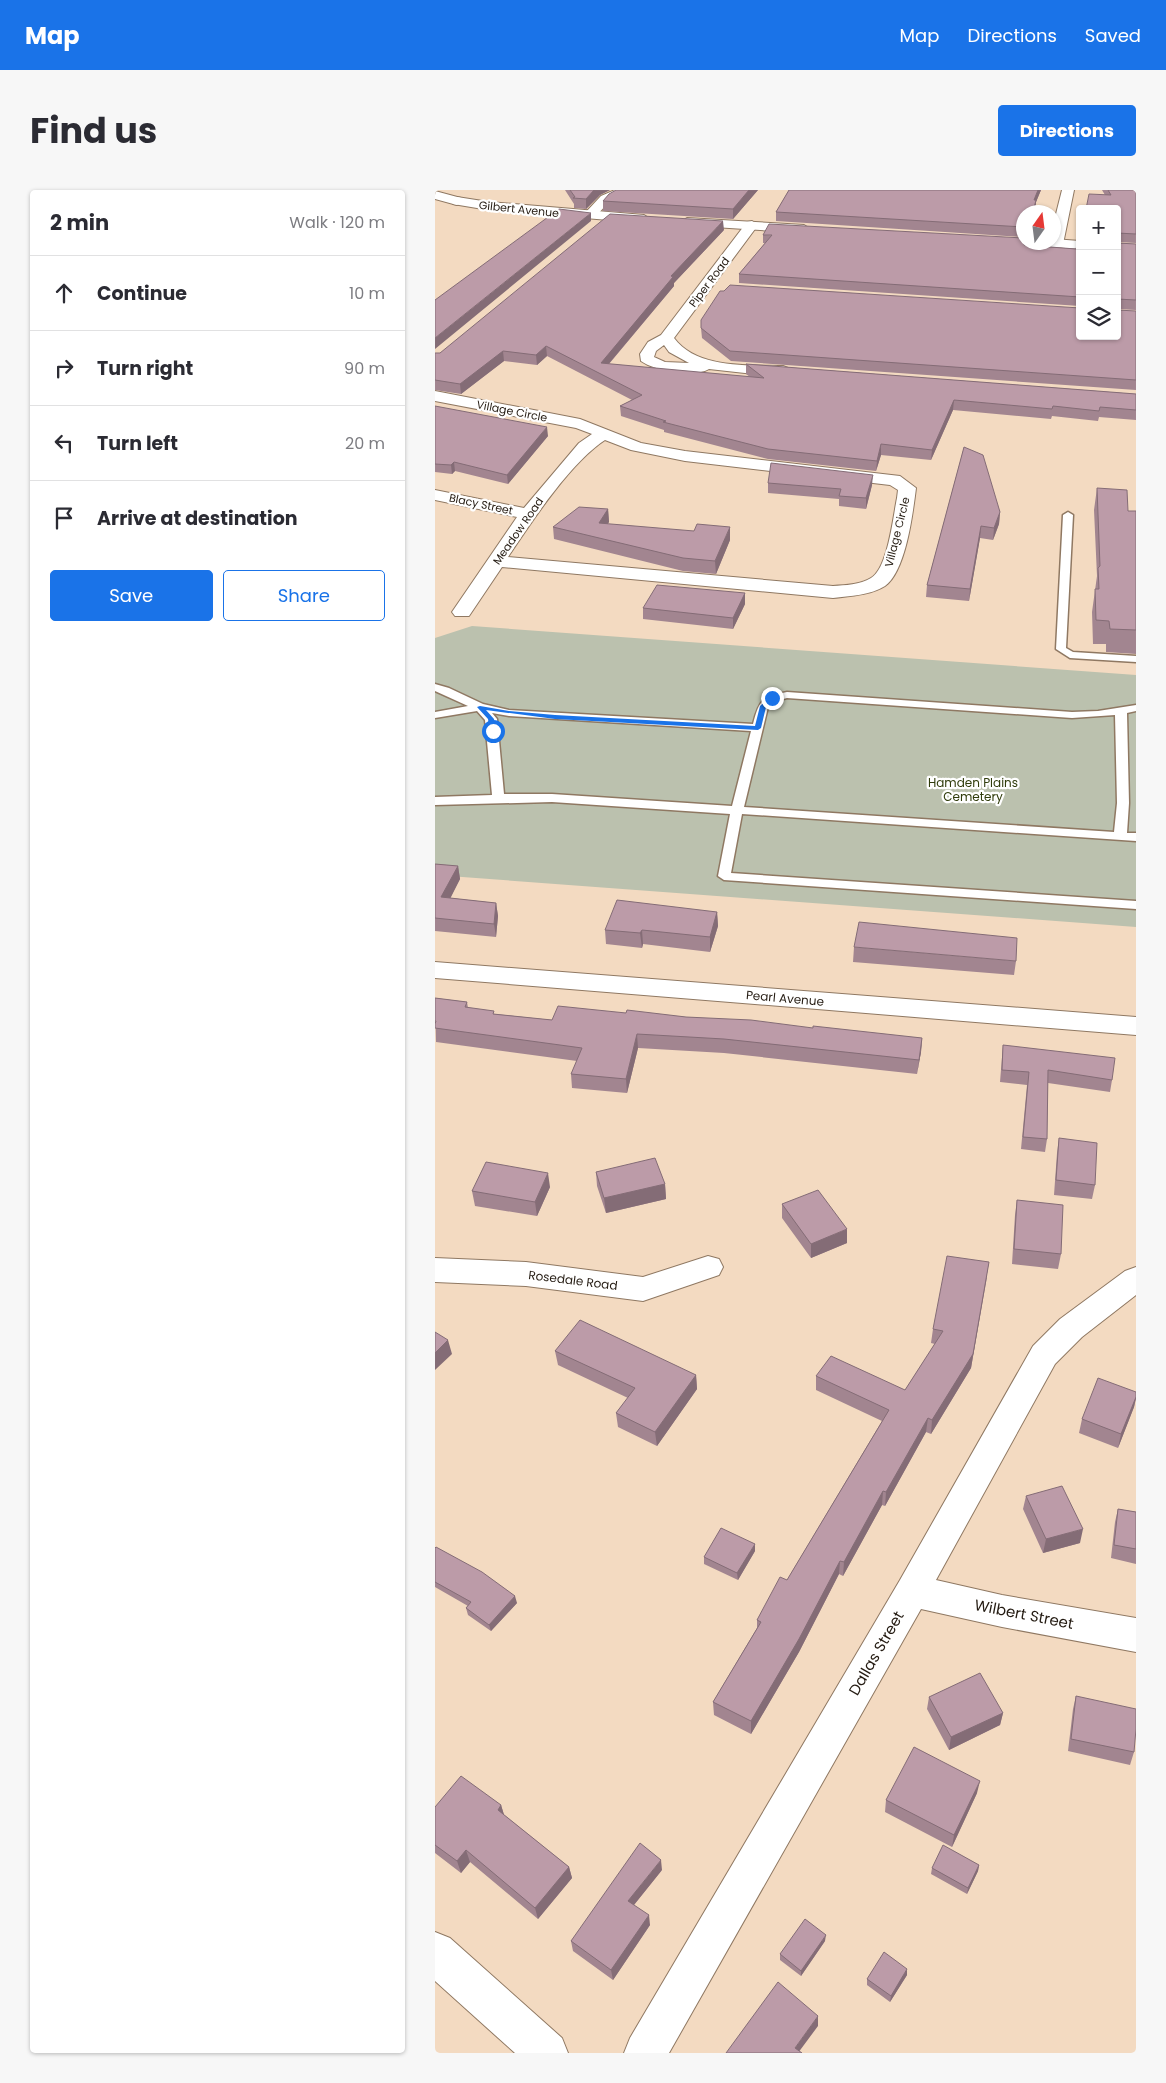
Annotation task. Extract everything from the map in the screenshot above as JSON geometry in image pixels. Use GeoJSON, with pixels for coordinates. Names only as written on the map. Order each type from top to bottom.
{"type":"FeatureCollection","features":[{"type":"Feature","properties":{"kind":"street"},"geometry":{"type":"LineString","coordinates":[[435,208],[483,190]]}},
{"type":"Feature","properties":{"kind":"street"},"geometry":{"type":"LineString","coordinates":[[593,221],[605,199],[625,190]]}},
{"type":"Feature","properties":{"kind":"street"},"geometry":{"type":"LineString","coordinates":[[1061,222],[1068,190]]}},
{"type":"Feature","properties":{"kind":"street","name":"Gilbert Avenue"},"geometry":{"type":"LineString","coordinates":[[435,195],[457,201],[593,221]]}},
{"type":"Feature","properties":{"kind":"street"},"geometry":{"type":"LineString","coordinates":[[593,221],[607,217],[656,220]]}},
{"type":"Feature","properties":{"kind":"street"},"geometry":{"type":"LineString","coordinates":[[675,221],[820,230]]}},
{"type":"Feature","properties":{"kind":"street","name":"Piper Road"},"geometry":{"type":"LineString","coordinates":[[752,226],[666,338],[647,352],[647,358],[653,363],[687,368],[715,366],[794,372]]}},
{"type":"Feature","properties":{"kind":"street"},"geometry":{"type":"LineString","coordinates":[[1061,244],[1076,245]]}},
{"type":"Feature","properties":{"kind":"street"},"geometry":{"type":"LineString","coordinates":[[705,287],[725,289]]}},
{"type":"Feature","properties":{"kind":"street","name":"Piper Road"},"geometry":{"type":"LineString","coordinates":[[666,338],[670,346],[691,358],[715,366]]}},
{"type":"Feature","properties":{"kind":"street","name":"Village Circle"},"geometry":{"type":"LineString","coordinates":[[435,396],[580,424],[602,435],[637,447],[685,456],[894,480],[907,488],[907,498],[891,561],[884,578],[863,588],[833,592],[497,561]]}},
{"type":"Feature","properties":{"kind":"street","name":"Meadow Road"},"geometry":{"type":"LineString","coordinates":[[462,612],[528,514],[585,446],[602,435]]}},
{"type":"Feature","properties":{"kind":"street","name":"Blacy Street"},"geometry":{"type":"LineString","coordinates":[[435,495],[528,514]]}},
{"type":"Feature","properties":{"kind":"street","name":"Pearl Avenue"},"geometry":{"type":"LineString","coordinates":[[435,970],[1136,1026]]}},
{"type":"Feature","properties":{"kind":"street","name":"Rosedale Road"},"geometry":{"type":"LineString","coordinates":[[435,1270],[526,1274],[643,1288],[708,1267]]}},
{"type":"Feature","properties":{"kind":"street","name":"Dallas Street"},"geometry":{"type":"LineString","coordinates":[[645,2053],[912,1591],[1044,1355],[1071,1328],[1136,1279]]}},
{"type":"Feature","properties":{"kind":"street","name":"Wilbert Street"},"geometry":{"type":"LineString","coordinates":[[912,1591],[1002,1611],[1136,1635]]}},
{"type":"Feature","properties":{"kind":"street"},"geometry":{"type":"LineString","coordinates":[[435,1954],[547,2053]]}},
{"type":"Feature","properties":{"kind":"lane"},"geometry":{"type":"LineString","coordinates":[[1068,515],[1061,649],[1070,655],[1136,659]]}},
{"type":"Feature","properties":{"kind":"lane"},"geometry":{"type":"LineString","coordinates":[[435,687],[480,707],[509,713],[758,728]]}},
{"type":"Feature","properties":{"kind":"lane"},"geometry":{"type":"LineString","coordinates":[[1136,708],[1072,715],[1021,713],[787,695],[772,698],[763,706],[737,810],[724,876],[1136,905]]}},
{"type":"Feature","properties":{"kind":"lane"},"geometry":{"type":"LineString","coordinates":[[435,715],[480,707]]}},
{"type":"Feature","properties":{"kind":"lane"},"geometry":{"type":"LineString","coordinates":[[480,707],[491,719],[494,767],[499,798]]}},
{"type":"Feature","properties":{"kind":"lane"},"geometry":{"type":"LineString","coordinates":[[1121,711],[1123,803],[1121,836]]}},
{"type":"Feature","properties":{"kind":"lane"},"geometry":{"type":"LineString","coordinates":[[435,802],[499,798],[552,798],[1136,837]]}},
{"type":"Feature","properties":{"kind":"green space","name":"Hamden Plains Cemetery"},"geometry":{"type":"Polygon","coordinates":[[[472,626],[1136,675],[1136,927],[435,875],[435,638],[472,626]]]}},
{"type":"Feature","properties":{"kind":"building"},"geometry":{"type":"Polygon","coordinates":[[[570,190],[594,190],[586,199],[573,198],[575,197],[570,190]]]}},
{"type":"Feature","properties":{"kind":"building"},"geometry":{"type":"Polygon","coordinates":[[[616,190],[749,190],[733,209],[603,201],[616,190]]]}},
{"type":"Feature","properties":{"kind":"building"},"geometry":{"type":"Polygon","coordinates":[[[789,190],[1038,190],[1034,200],[1036,200],[1035,205],[1016,205],[1016,227],[776,212],[789,190]]]}},
{"type":"Feature","properties":{"kind":"building"},"geometry":{"type":"Polygon","coordinates":[[[1108,190],[1136,190],[1136,234],[1121,233],[1121,205],[1087,205],[1089,194],[1111,195],[1108,190]]]}},
{"type":"Feature","properties":{"kind":"building"},"geometry":{"type":"Polygon","coordinates":[[[559,209],[591,213],[435,338],[435,300],[559,209]]]}},
{"type":"Feature","properties":{"kind":"building"},"geometry":{"type":"Polygon","coordinates":[[[610,214],[723,221],[671,276],[673,277],[601,363],[764,378],[746,364],[1136,394],[1136,410],[1100,407],[1099,411],[1053,406],[1052,409],[954,400],[932,450],[881,444],[877,461],[768,449],[663,422],[666,421],[620,406],[642,395],[546,346],[536,355],[503,351],[460,384],[435,380],[435,353],[440,353],[610,214]]]}},
{"type":"Feature","properties":{"kind":"building"},"geometry":{"type":"Polygon","coordinates":[[[769,224],[1016,238],[1016,250],[1076,249],[1076,297],[739,274],[772,235],[763,235],[769,224]]]}},
{"type":"Feature","properties":{"kind":"building"},"geometry":{"type":"Polygon","coordinates":[[[1121,243],[1136,244],[1136,300],[1121,299],[1121,243]]]}},
{"type":"Feature","properties":{"kind":"building"},"geometry":{"type":"Polygon","coordinates":[[[730,285],[1076,308],[1076,340],[1121,340],[1121,310],[1136,311],[1136,380],[730,351],[701,328],[701,320],[720,291],[724,291],[730,285]]]}},
{"type":"Feature","properties":{"kind":"building"},"geometry":{"type":"Polygon","coordinates":[[[435,406],[547,427],[507,475],[454,462],[451,465],[435,464],[435,406]]]}},
{"type":"Feature","properties":{"kind":"building"},"geometry":{"type":"Polygon","coordinates":[[[964,447],[983,455],[1000,512],[994,528],[981,526],[970,589],[927,585],[964,447]]]}},
{"type":"Feature","properties":{"kind":"building"},"geometry":{"type":"Polygon","coordinates":[[[771,463],[873,475],[866,498],[839,496],[841,489],[768,483],[771,463]]]}},
{"type":"Feature","properties":{"kind":"building"},"geometry":{"type":"Polygon","coordinates":[[[1097,488],[1127,490],[1128,511],[1136,511],[1136,630],[1110,629],[1109,621],[1096,620],[1095,589],[1099,589],[1098,568],[1100,566],[1097,488]]]}},
{"type":"Feature","properties":{"kind":"building"},"geometry":{"type":"Polygon","coordinates":[[[579,507],[608,509],[599,523],[694,531],[697,524],[730,527],[715,561],[683,558],[553,527],[579,507]]]}},
{"type":"Feature","properties":{"kind":"building"},"geometry":{"type":"Polygon","coordinates":[[[657,585],[745,593],[733,618],[643,608],[657,585]]]}},
{"type":"Feature","properties":{"kind":"building"},"geometry":{"type":"Polygon","coordinates":[[[435,864],[458,866],[441,897],[496,903],[494,924],[435,918],[435,864]]]}},
{"type":"Feature","properties":{"kind":"building"},"geometry":{"type":"Polygon","coordinates":[[[617,900],[717,912],[710,937],[642,930],[640,933],[605,930],[617,900]]]}},
{"type":"Feature","properties":{"kind":"building"},"geometry":{"type":"Polygon","coordinates":[[[859,922],[1017,938],[1016,961],[854,947],[859,922]]]}},
{"type":"Feature","properties":{"kind":"building"},"geometry":{"type":"Polygon","coordinates":[[[435,998],[467,1002],[465,1007],[494,1011],[493,1014],[552,1020],[558,1006],[626,1013],[627,1010],[686,1017],[751,1020],[922,1038],[919,1060],[724,1039],[637,1034],[626,1079],[571,1074],[582,1048],[435,1028],[435,998]]]}},
{"type":"Feature","properties":{"kind":"building"},"geometry":{"type":"Polygon","coordinates":[[[1003,1045],[1115,1058],[1112,1080],[1048,1070],[1047,1139],[1023,1137],[1029,1072],[1002,1070],[1003,1045]]]}},
{"type":"Feature","properties":{"kind":"building"},"geometry":{"type":"Polygon","coordinates":[[[1059,1138],[1097,1143],[1095,1185],[1056,1180],[1059,1138]]]}},
{"type":"Feature","properties":{"kind":"building"},"geometry":{"type":"Polygon","coordinates":[[[655,1158],[665,1184],[604,1198],[596,1172],[655,1158]]]}},
{"type":"Feature","properties":{"kind":"building"},"geometry":{"type":"Polygon","coordinates":[[[486,1162],[548,1173],[535,1202],[472,1191],[486,1162]]]}},
{"type":"Feature","properties":{"kind":"building"},"geometry":{"type":"Polygon","coordinates":[[[818,1190],[847,1229],[811,1244],[782,1204],[818,1190]]]}},
{"type":"Feature","properties":{"kind":"building"},"geometry":{"type":"Polygon","coordinates":[[[1017,1200],[1063,1205],[1061,1254],[1014,1249],[1017,1200]]]}},
{"type":"Feature","properties":{"kind":"building"},"geometry":{"type":"Polygon","coordinates":[[[947,1256],[989,1262],[973,1354],[932,1420],[928,1418],[886,1492],[883,1491],[844,1562],[840,1561],[799,1639],[751,1721],[713,1702],[761,1622],[757,1620],[780,1577],[787,1580],[889,1410],[816,1376],[831,1356],[905,1390],[943,1331],[933,1329],[947,1256]]]}},
{"type":"Feature","properties":{"kind":"building"},"geometry":{"type":"Polygon","coordinates":[[[580,1320],[696,1375],[655,1432],[616,1413],[635,1388],[555,1351],[580,1320]]]}},
{"type":"Feature","properties":{"kind":"building"},"geometry":{"type":"Polygon","coordinates":[[[435,1332],[448,1340],[435,1353],[435,1332]]]}},
{"type":"Feature","properties":{"kind":"building"},"geometry":{"type":"Polygon","coordinates":[[[1098,1378],[1136,1392],[1136,1397],[1121,1434],[1082,1419],[1098,1378]]]}},
{"type":"Feature","properties":{"kind":"building"},"geometry":{"type":"Polygon","coordinates":[[[1062,1486],[1083,1529],[1046,1539],[1026,1496],[1062,1486]]]}},
{"type":"Feature","properties":{"kind":"building"},"geometry":{"type":"Polygon","coordinates":[[[1118,1509],[1136,1512],[1136,1549],[1114,1545],[1118,1509]]]}},
{"type":"Feature","properties":{"kind":"building"},"geometry":{"type":"Polygon","coordinates":[[[721,1528],[755,1544],[737,1573],[704,1557],[721,1528]]]}},
{"type":"Feature","properties":{"kind":"building"},"geometry":{"type":"Polygon","coordinates":[[[436,1547],[482,1572],[515,1596],[489,1625],[466,1608],[471,1602],[435,1582],[436,1547]]]}},
{"type":"Feature","properties":{"kind":"building"},"geometry":{"type":"Polygon","coordinates":[[[980,1673],[1003,1713],[951,1737],[929,1697],[980,1673]]]}},
{"type":"Feature","properties":{"kind":"building"},"geometry":{"type":"Polygon","coordinates":[[[1076,1696],[1136,1709],[1134,1752],[1071,1739],[1076,1696]]]}},
{"type":"Feature","properties":{"kind":"building"},"geometry":{"type":"Polygon","coordinates":[[[914,1747],[980,1781],[954,1835],[886,1800],[914,1747]]]}},
{"type":"Feature","properties":{"kind":"building"},"geometry":{"type":"Polygon","coordinates":[[[461,1776],[501,1805],[498,1810],[569,1867],[535,1908],[466,1850],[457,1861],[435,1845],[435,1807],[461,1776]]]}},
{"type":"Feature","properties":{"kind":"building"},"geometry":{"type":"Polygon","coordinates":[[[640,1843],[661,1860],[628,1901],[649,1915],[611,1970],[571,1941],[640,1843]]]}},
{"type":"Feature","properties":{"kind":"building"},"geometry":{"type":"Polygon","coordinates":[[[943,1845],[979,1865],[968,1888],[932,1868],[943,1845]]]}},
{"type":"Feature","properties":{"kind":"building"},"geometry":{"type":"Polygon","coordinates":[[[805,1919],[826,1935],[801,1971],[780,1954],[805,1919]]]}},
{"type":"Feature","properties":{"kind":"building"},"geometry":{"type":"Polygon","coordinates":[[[884,1952],[907,1969],[891,1996],[867,1979],[884,1952]]]}},
{"type":"Feature","properties":{"kind":"building"},"geometry":{"type":"Polygon","coordinates":[[[778,1982],[818,2016],[795,2048],[802,2053],[726,2053],[778,1982]]]}},
{"type":"Feature","properties":{"kind":"route"},"geometry":{"type":"LineString","coordinates":[[493,731],[491,719],[480,707],[509,713],[555,717],[758,728],[763,706],[772,698]]}}]}
